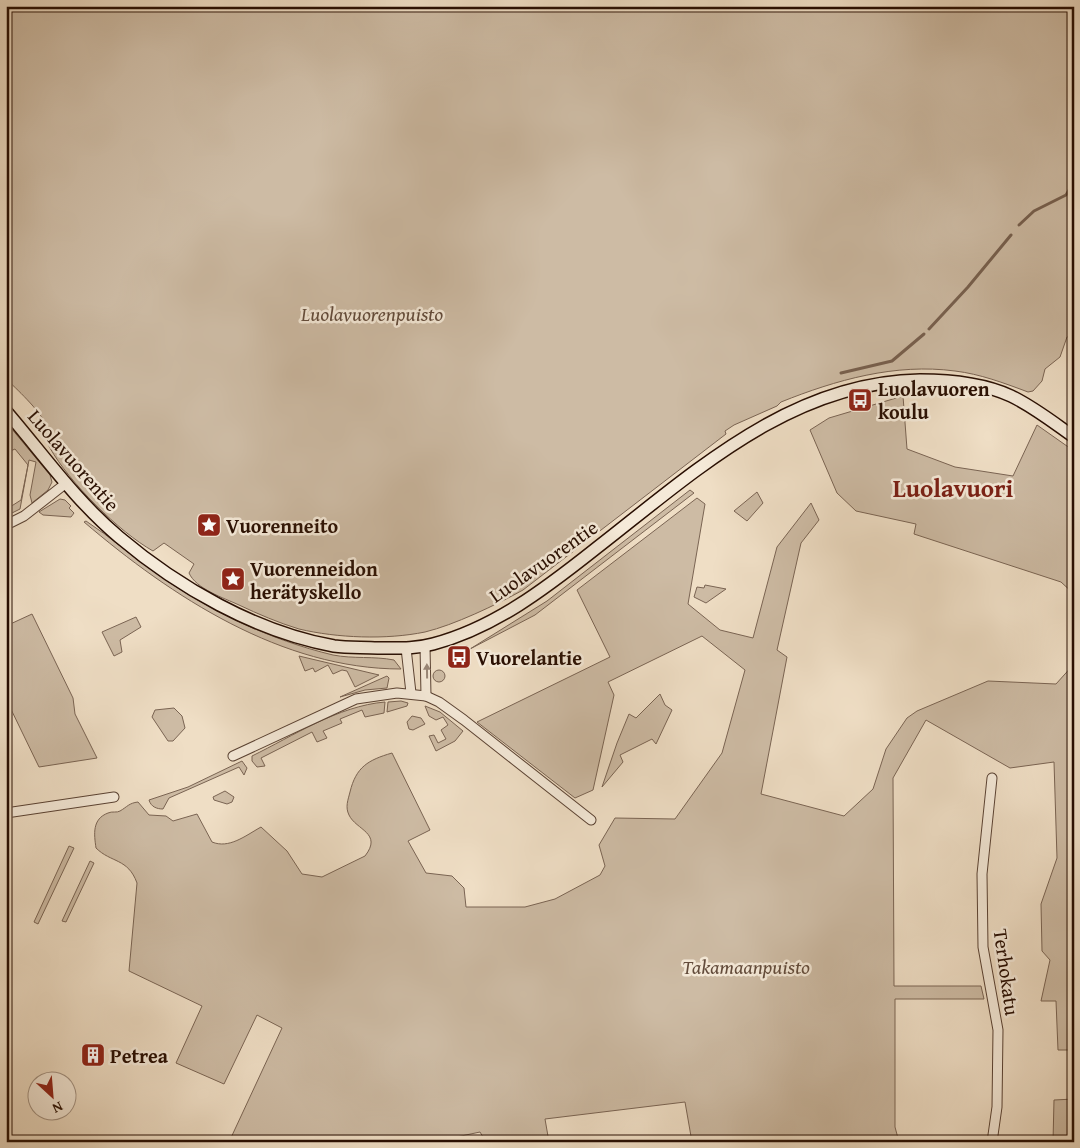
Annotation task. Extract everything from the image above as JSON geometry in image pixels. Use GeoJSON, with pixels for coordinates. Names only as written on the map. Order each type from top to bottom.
{"type":"FeatureCollection","features":[{"type":"Feature","properties":{"kind":"street","name":"Luolavuorentie"},"geometry":{"type":"LineString","coordinates":[[6,411],[65,484],[93,514],[140,554],[180,581],[230,610],[283,632],[337,647],[406,648],[425,646],[484,624],[531,597],[737,441],[781,415],[822,398],[852,389],[890,382],[958,382],[1010,396],[1034,409],[1074,437]]}},
{"type":"Feature","properties":{"kind":"street"},"geometry":{"type":"LineString","coordinates":[[6,525],[30,512],[65,484]]}},
{"type":"Feature","properties":{"kind":"street"},"geometry":{"type":"LineString","coordinates":[[425,646],[426,696]]}},
{"type":"Feature","properties":{"kind":"street"},"geometry":{"type":"LineString","coordinates":[[406,648],[411,693]]}},
{"type":"Feature","properties":{"kind":"street"},"geometry":{"type":"LineString","coordinates":[[233,756],[356,699],[383,693],[411,693],[426,696],[456,715],[591,820]]}},
{"type":"Feature","properties":{"kind":"street","name":"Terhokatu"},"geometry":{"type":"LineString","coordinates":[[992,778],[982,874],[983,947],[998,1030],[997,1106],[992,1142]]}},
{"type":"Feature","properties":{"kind":"street"},"geometry":{"type":"LineString","coordinates":[[6,813],[114,797]]}},
{"type":"Feature","properties":{"kind":"green space","name":"Luolavuorenpuisto"},"geometry":{"type":"Polygon","coordinates":[[[6,6],[1074,6],[1074,335],[1067,337],[1060,357],[1045,369],[1042,381],[1033,391],[1028,392],[992,379],[964,372],[910,369],[888,371],[844,380],[781,402],[777,406],[734,425],[725,431],[726,434],[523,590],[449,625],[410,635],[378,637],[345,636],[299,629],[211,592],[198,584],[189,573],[194,564],[164,543],[153,551],[125,532],[69,476],[48,445],[42,418],[6,379],[6,6]]]}},
{"type":"Feature","properties":{"kind":"green space"},"geometry":{"type":"Polygon","coordinates":[[[903,396],[907,449],[955,467],[1013,476],[1037,425],[1074,451],[1074,594],[1061,582],[914,534],[916,524],[856,511],[837,493],[810,430],[829,418],[903,396]]]}},
{"type":"Feature","properties":{"kind":"green space"},"geometry":{"type":"Polygon","coordinates":[[[6,422],[50,475],[52,482],[48,490],[32,503],[30,495],[36,462],[29,460],[20,509],[12,513],[10,507],[21,500],[28,465],[15,449],[6,453],[6,422]]]}},
{"type":"Feature","properties":{"kind":"green space"},"geometry":{"type":"Polygon","coordinates":[[[690,490],[694,493],[535,615],[470,649],[547,601],[690,490]]]}},
{"type":"Feature","properties":{"kind":"green space"},"geometry":{"type":"Polygon","coordinates":[[[757,492],[763,503],[747,521],[734,511],[757,492]]]}},
{"type":"Feature","properties":{"kind":"green space","name":"Takamaanpuisto"},"geometry":{"type":"Polygon","coordinates":[[[697,498],[705,504],[688,604],[720,630],[753,638],[777,547],[811,503],[819,520],[801,543],[777,650],[787,657],[761,794],[844,816],[873,789],[886,749],[907,718],[917,711],[988,681],[1056,684],[1074,664],[1074,1050],[1058,1050],[1056,1001],[1041,1001],[1050,960],[1042,951],[1041,904],[1057,858],[1054,762],[1010,768],[926,720],[893,778],[894,986],[981,986],[984,999],[895,999],[895,1127],[899,1142],[692,1142],[685,1102],[545,1119],[549,1142],[486,1142],[480,1132],[433,1142],[229,1142],[282,1028],[257,1015],[224,1084],[176,1063],[202,1006],[129,971],[137,883],[129,869],[96,848],[95,828],[99,819],[108,813],[119,812],[130,804],[138,802],[149,815],[166,816],[173,821],[197,814],[212,842],[218,844],[237,841],[261,827],[287,851],[302,874],[322,877],[365,856],[370,848],[370,837],[349,815],[347,809],[348,801],[356,776],[364,766],[392,753],[430,830],[408,841],[426,873],[452,876],[464,888],[466,907],[525,907],[555,899],[600,875],[605,866],[599,845],[615,818],[675,819],[722,753],[745,670],[702,636],[608,682],[614,695],[593,790],[575,798],[477,722],[610,657],[577,590],[697,498]]]}},
{"type":"Feature","properties":{"kind":"green space"},"geometry":{"type":"Polygon","coordinates":[[[60,499],[65,500],[71,506],[69,508],[74,513],[71,517],[43,515],[39,512],[60,499]]]}},
{"type":"Feature","properties":{"kind":"green space"},"geometry":{"type":"Polygon","coordinates":[[[86,521],[177,587],[241,623],[286,641],[333,655],[394,660],[401,669],[357,666],[314,657],[272,642],[231,624],[154,577],[84,522],[86,521]]]}},
{"type":"Feature","properties":{"kind":"green space"},"geometry":{"type":"Polygon","coordinates":[[[705,585],[726,589],[706,603],[694,597],[697,587],[704,588],[705,585]]]}},
{"type":"Feature","properties":{"kind":"green space"},"geometry":{"type":"Polygon","coordinates":[[[32,614],[73,698],[75,714],[97,758],[39,767],[6,699],[6,626],[32,614]]]}},
{"type":"Feature","properties":{"kind":"green space"},"geometry":{"type":"Polygon","coordinates":[[[136,617],[141,627],[120,640],[122,652],[114,656],[102,632],[136,617]]]}},
{"type":"Feature","properties":{"kind":"green space"},"geometry":{"type":"Polygon","coordinates":[[[299,656],[379,675],[355,687],[347,671],[342,670],[333,674],[328,665],[315,672],[313,668],[305,671],[299,656]]]}},
{"type":"Feature","properties":{"kind":"green space"},"geometry":{"type":"Polygon","coordinates":[[[439,670],[445,676],[439,682],[433,676],[439,670]]]}},
{"type":"Feature","properties":{"kind":"green space"},"geometry":{"type":"Polygon","coordinates":[[[387,676],[389,678],[387,688],[365,690],[340,697],[387,676]]]}},
{"type":"Feature","properties":{"kind":"green space"},"geometry":{"type":"Polygon","coordinates":[[[660,694],[665,705],[672,710],[656,744],[652,739],[620,755],[623,762],[602,787],[629,714],[636,718],[660,694]]]}},
{"type":"Feature","properties":{"kind":"green space"},"geometry":{"type":"Polygon","coordinates":[[[401,701],[408,703],[407,706],[387,712],[388,702],[401,701]]]}},
{"type":"Feature","properties":{"kind":"green space"},"geometry":{"type":"Polygon","coordinates":[[[385,702],[384,713],[365,717],[362,710],[340,719],[342,723],[323,731],[327,738],[317,742],[312,732],[261,758],[265,766],[257,767],[252,761],[252,756],[316,723],[350,709],[385,702]]]}},
{"type":"Feature","properties":{"kind":"green space"},"geometry":{"type":"Polygon","coordinates":[[[425,706],[440,712],[463,731],[455,741],[436,751],[429,736],[434,735],[438,743],[446,739],[441,730],[448,725],[443,717],[436,720],[429,716],[425,706]]]}},
{"type":"Feature","properties":{"kind":"green space"},"geometry":{"type":"Polygon","coordinates":[[[174,708],[182,716],[185,728],[173,741],[168,741],[152,717],[155,710],[174,708]]]}},
{"type":"Feature","properties":{"kind":"green space"},"geometry":{"type":"Polygon","coordinates":[[[412,716],[421,718],[425,724],[413,730],[409,729],[407,722],[412,716]]]}},
{"type":"Feature","properties":{"kind":"green space"},"geometry":{"type":"Polygon","coordinates":[[[242,761],[247,768],[244,775],[239,767],[169,798],[163,809],[154,807],[149,800],[188,787],[242,761]]]}},
{"type":"Feature","properties":{"kind":"green space"},"geometry":{"type":"Polygon","coordinates":[[[225,791],[234,797],[232,802],[227,804],[214,800],[213,797],[225,791]]]}},
{"type":"Feature","properties":{"kind":"green space"},"geometry":{"type":"Polygon","coordinates":[[[69,846],[74,848],[38,924],[34,922],[69,846]]]}},
{"type":"Feature","properties":{"kind":"green space"},"geometry":{"type":"Polygon","coordinates":[[[90,861],[94,863],[66,922],[62,921],[90,861]]]}},
{"type":"Feature","properties":{"kind":"green space"},"geometry":{"type":"Polygon","coordinates":[[[1074,1099],[1074,1142],[1053,1142],[1054,1100],[1074,1099]]]}},
{"type":"Feature","properties":{"kind":"waterway"},"geometry":{"type":"LineString","coordinates":[[1019,225],[1034,211],[1066,195],[1074,182]]}},
{"type":"Feature","properties":{"kind":"waterway"},"geometry":{"type":"LineString","coordinates":[[929,329],[968,287],[1011,235]]}},
{"type":"Feature","properties":{"kind":"waterway"},"geometry":{"type":"LineString","coordinates":[[841,373],[892,361],[924,334]]}},
{"type":"Feature","properties":{"kind":"place","name":"Luolavuoren koulu"},"geometry":{"type":"Point","coordinates":[860,400]}},
{"type":"Feature","properties":{"kind":"place","name":"Vuorenneito"},"geometry":{"type":"Point","coordinates":[209,525]}},
{"type":"Feature","properties":{"kind":"place","name":"Vuorenneidon herätyskello"},"geometry":{"type":"Point","coordinates":[233,579]}},
{"type":"Feature","properties":{"kind":"place","name":"Vuorelantie"},"geometry":{"type":"Point","coordinates":[459,657]}},
{"type":"Feature","properties":{"kind":"place","name":"Petrea"},"geometry":{"type":"Point","coordinates":[93,1055]}},
{"type":"Feature","properties":{"kind":"district","name":"Luolavuori"},"geometry":{"type":"Point","coordinates":[953,488]}}]}
